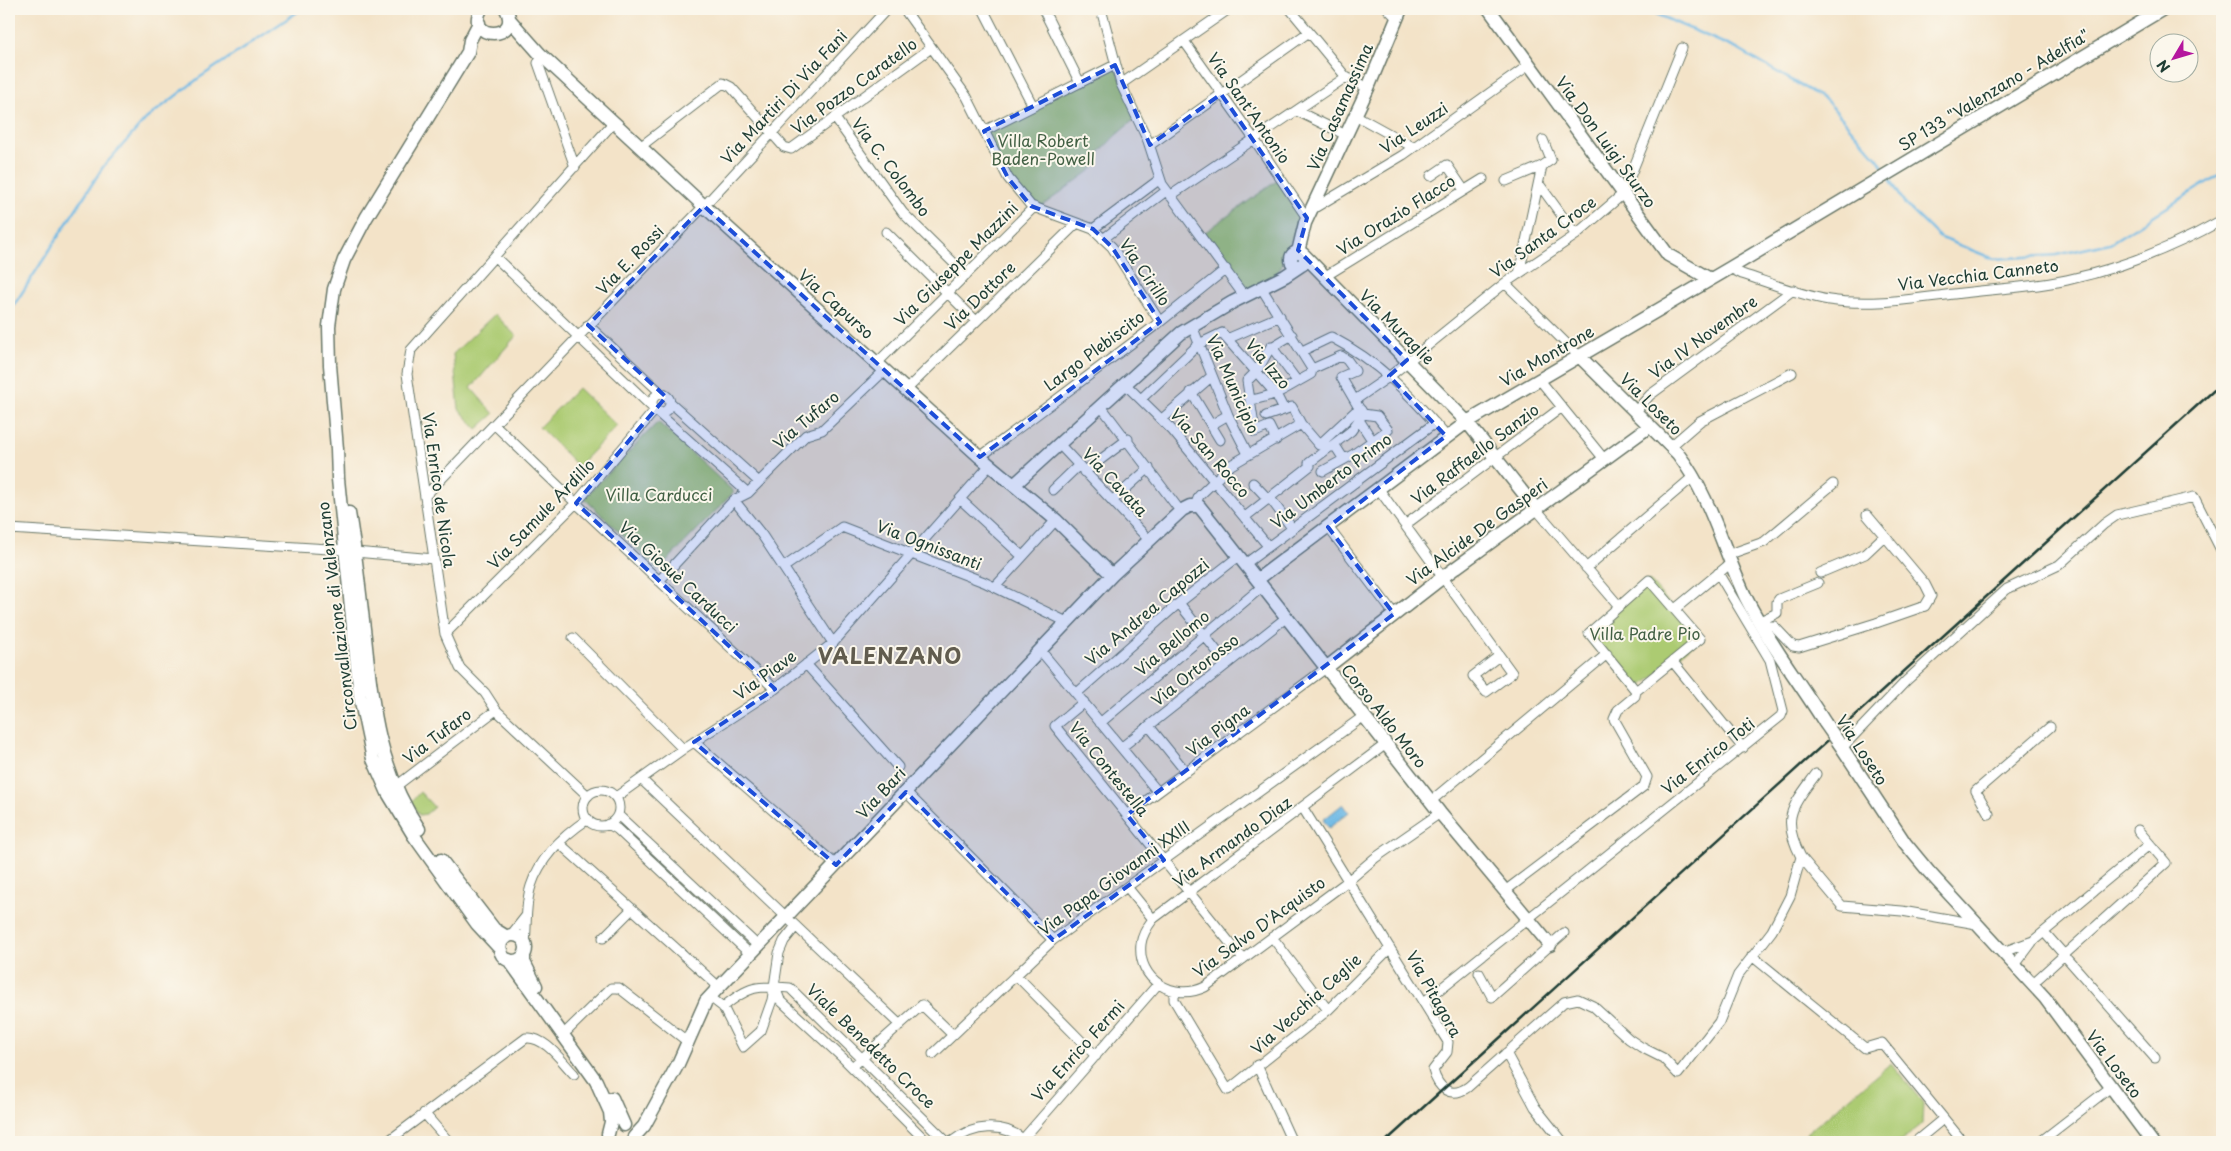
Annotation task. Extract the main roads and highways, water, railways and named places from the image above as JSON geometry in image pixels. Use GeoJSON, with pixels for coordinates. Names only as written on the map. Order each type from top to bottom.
{"type":"FeatureCollection","features":[{"type":"Feature","properties":{"kind":"water"},"geometry":{"type":"Polygon","coordinates":[[[1343,804],[1349,812],[1329,828],[1323,820],[1343,804]]]}},
{"type":"Feature","properties":{"kind":"waterway"},"geometry":{"type":"LineString","coordinates":[[9,313],[103,167],[146,119],[199,78],[302,9]]}},
{"type":"Feature","properties":{"kind":"waterway"},"geometry":{"type":"LineString","coordinates":[[1644,9],[1737,49],[1826,100],[1878,159],[1885,170]]}},
{"type":"Feature","properties":{"kind":"waterway"},"geometry":{"type":"LineString","coordinates":[[1889,177],[1905,204],[1939,237],[1994,259],[2057,255],[2110,243],[2222,173]]}},
{"type":"Feature","properties":{"kind":"railway"},"geometry":{"type":"LineString","coordinates":[[1385,1142],[2222,383]]}},
{"type":"Feature","properties":{"kind":"district","name":"VALENZANO"},"geometry":{"type":"Point","coordinates":[890,657]}},
{"type":"Feature","properties":{"kind":"park label","name":"Villa Robert Baden-Powell"},"geometry":{"type":"Point","coordinates":[1043,150]}},
{"type":"Feature","properties":{"kind":"park label","name":"Villa Carducci"},"geometry":{"type":"Point","coordinates":[659,495]}},
{"type":"Feature","properties":{"kind":"park label","name":"Villa Padre Pio"},"geometry":{"type":"Point","coordinates":[1645,634]}}]}
